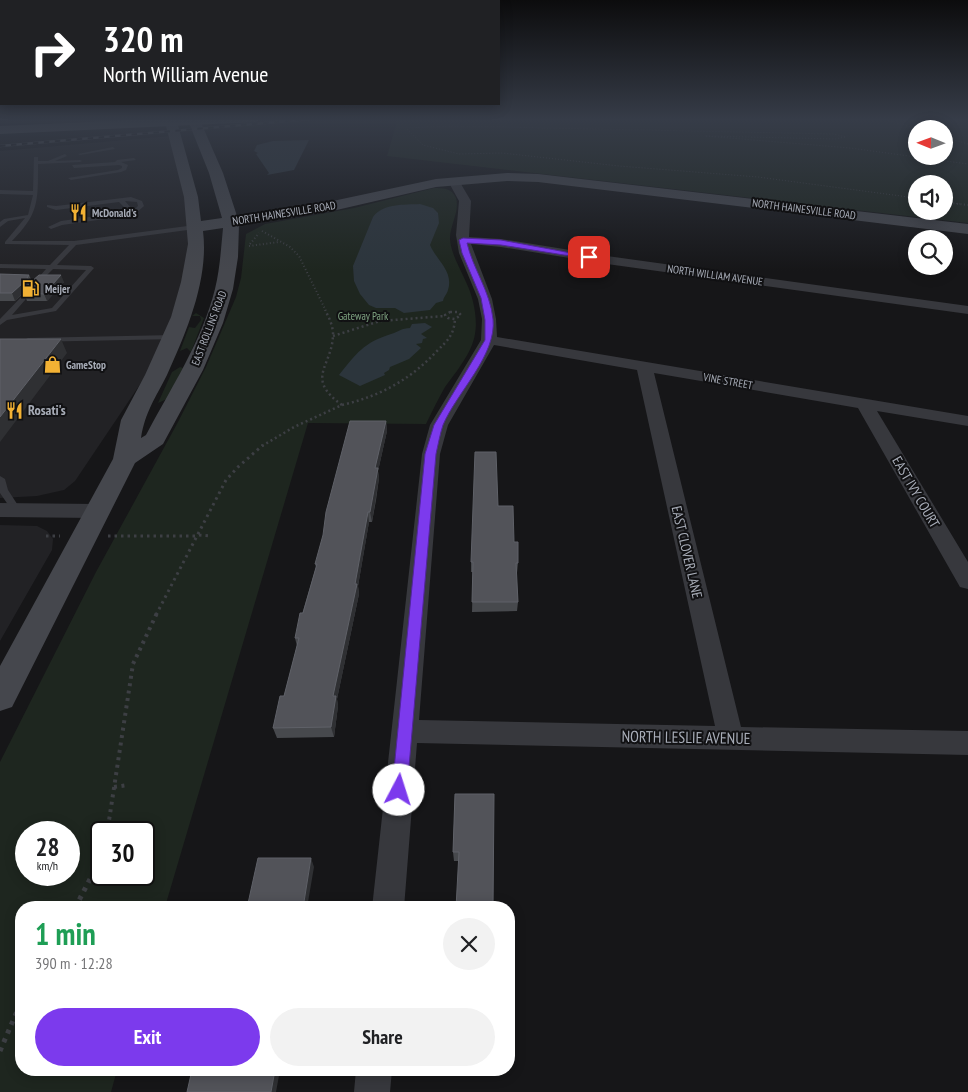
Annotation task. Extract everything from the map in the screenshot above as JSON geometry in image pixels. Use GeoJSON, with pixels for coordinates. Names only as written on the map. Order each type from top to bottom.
{"type":"FeatureCollection","features":[{"type":"Feature","properties":{"kind":"main road","name":"EAST ROLLINS ROAD"},"geometry":{"type":"LineString","coordinates":[[0,697],[125,459],[132,420],[174,337],[190,282],[196,244],[195,227],[185,169]]}},
{"type":"Feature","properties":{"kind":"main road","name":"EAST ROLLINS ROAD"},"geometry":{"type":"LineString","coordinates":[[125,459],[155,439],[192,370],[213,323],[224,289],[229,257],[231,222],[214,169]]}},
{"type":"Feature","properties":{"kind":"main road","name":"NORTH HAINESVILLE ROAD"},"geometry":{"type":"LineString","coordinates":[[195,227],[328,206],[436,183],[507,177],[533,177],[968,229]]}},
{"type":"Feature","properties":{"kind":"street"},"geometry":{"type":"LineString","coordinates":[[389,901],[430,454],[438,425],[489,340],[489,320],[485,298],[466,253],[462,235],[465,201],[454,181]]}},
{"type":"Feature","properties":{"kind":"street","name":"NORTH WILLIAM AVENUE"},"geometry":{"type":"LineString","coordinates":[[463,240],[501,242],[607,260],[968,310]]}},
{"type":"Feature","properties":{"kind":"street","name":"VINE STREET"},"geometry":{"type":"LineString","coordinates":[[489,340],[968,421]]}},
{"type":"Feature","properties":{"kind":"street","name":"EAST CLOVER LANE"},"geometry":{"type":"LineString","coordinates":[[644,366],[731,738]]}},
{"type":"Feature","properties":{"kind":"street","name":"EAST IVY COURT"},"geometry":{"type":"LineString","coordinates":[[864,404],[968,581]]}},
{"type":"Feature","properties":{"kind":"street"},"geometry":{"type":"LineString","coordinates":[[8,510],[96,511]]}},
{"type":"Feature","properties":{"kind":"street","name":"NORTH LESLIE AVENUE"},"geometry":{"type":"LineString","coordinates":[[405,731],[968,743]]}},
{"type":"Feature","properties":{"kind":"street"},"geometry":{"type":"LineString","coordinates":[[372,1092],[373,1076]]}},
{"type":"Feature","properties":{"kind":"lane"},"geometry":{"type":"LineString","coordinates":[[0,249],[26,224],[30,216],[35,203],[36,169]]}},
{"type":"Feature","properties":{"kind":"lane"},"geometry":{"type":"LineString","coordinates":[[71,178],[124,169]]}},
{"type":"Feature","properties":{"kind":"lane"},"geometry":{"type":"LineString","coordinates":[[0,192],[35,193]]}},
{"type":"Feature","properties":{"kind":"lane"},"geometry":{"type":"LineString","coordinates":[[49,206],[56,208],[136,199],[139,201],[140,206],[132,213],[62,223],[51,227]]}},
{"type":"Feature","properties":{"kind":"lane"},"geometry":{"type":"LineString","coordinates":[[119,215],[126,212],[128,208],[120,200]]}},
{"type":"Feature","properties":{"kind":"lane"},"geometry":{"type":"LineString","coordinates":[[0,225],[6,220],[30,216]]}},
{"type":"Feature","properties":{"kind":"lane"},"geometry":{"type":"LineString","coordinates":[[7,243],[74,243],[195,227]]}},
{"type":"Feature","properties":{"kind":"lane"},"geometry":{"type":"LineString","coordinates":[[35,285],[74,243]]}},
{"type":"Feature","properties":{"kind":"lane"},"geometry":{"type":"LineString","coordinates":[[0,266],[91,268],[54,310],[2,321]]}},
{"type":"Feature","properties":{"kind":"lane"},"geometry":{"type":"LineString","coordinates":[[2,321],[29,292]]}},
{"type":"Feature","properties":{"kind":"lane"},"geometry":{"type":"LineString","coordinates":[[18,340],[174,337]]}},
{"type":"Feature","properties":{"kind":"lane"},"geometry":{"type":"LineString","coordinates":[[0,479],[8,510]]}},
{"type":"Feature","properties":{"kind":"path"},"geometry":{"type":"LineString","coordinates":[[656,169],[758,177],[908,197]]}},
{"type":"Feature","properties":{"kind":"path"},"geometry":{"type":"LineString","coordinates":[[953,203],[968,205]]}},
{"type":"Feature","properties":{"kind":"path"},"geometry":{"type":"LineString","coordinates":[[261,225],[264,234],[280,242],[299,256],[331,322],[334,329],[333,336],[323,367],[322,380],[327,395],[342,405]]}},
{"type":"Feature","properties":{"kind":"path"},"geometry":{"type":"LineString","coordinates":[[248,251],[249,246],[262,231]]}},
{"type":"Feature","properties":{"kind":"path"},"geometry":{"type":"LineString","coordinates":[[249,246],[280,242]]}},
{"type":"Feature","properties":{"kind":"path"},"geometry":{"type":"LineString","coordinates":[[333,336],[380,321],[445,316],[455,319],[459,318],[461,314],[450,312],[445,316]]}},
{"type":"Feature","properties":{"kind":"path"},"geometry":{"type":"LineString","coordinates":[[109,821],[133,664],[144,637],[226,480],[257,449],[293,426],[342,405],[379,395],[408,378],[454,332],[455,319]]}},
{"type":"Feature","properties":{"kind":"path"},"geometry":{"type":"LineString","coordinates":[[116,536],[211,536]]}},
{"type":"Feature","properties":{"kind":"path"},"geometry":{"type":"LineString","coordinates":[[114,787],[128,785]]}},
{"type":"Feature","properties":{"kind":"path"},"geometry":{"type":"LineString","coordinates":[[79,901],[90,879]]}},
{"type":"Feature","properties":{"kind":"path"},"geometry":{"type":"LineString","coordinates":[[0,1051],[15,1016]]}},
{"type":"Feature","properties":{"kind":"shaded area"},"geometry":{"type":"Polygon","coordinates":[[[0,169],[182,169],[187,186],[191,252],[170,321],[153,365],[75,481],[64,490],[37,496],[0,498],[0,169]]]}},
{"type":"Feature","properties":{"kind":"shaded area"},"geometry":{"type":"Polygon","coordinates":[[[266,169],[295,169],[267,175],[269,173],[266,169]]]}},
{"type":"Feature","properties":{"kind":"shaded area"},"geometry":{"type":"Polygon","coordinates":[[[420,204],[433,208],[438,213],[439,223],[430,245],[449,277],[448,290],[443,301],[436,303],[430,310],[404,313],[395,308],[376,308],[369,305],[360,294],[354,281],[353,266],[373,217],[377,212],[388,207],[420,204]]]}},
{"type":"Feature","properties":{"kind":"shaded area"},"geometry":{"type":"Polygon","coordinates":[[[425,323],[432,327],[421,334],[427,338],[423,339],[422,343],[416,344],[421,348],[409,359],[390,367],[384,373],[385,375],[360,386],[339,375],[367,345],[381,337],[410,328],[412,324],[425,323]]]}},
{"type":"Feature","properties":{"kind":"shaded area"},"geometry":{"type":"Polygon","coordinates":[[[0,525],[37,526],[47,531],[53,539],[52,550],[0,641],[0,525]]]}},
{"type":"Feature","properties":{"kind":"green space"},"geometry":{"type":"Polygon","coordinates":[[[499,169],[968,169],[968,223],[942,220],[953,220],[953,175],[908,175],[908,216],[499,169]]]}},
{"type":"Feature","properties":{"kind":"green space","name":"Gateway Park"},"geometry":{"type":"Polygon","coordinates":[[[434,188],[447,189],[452,192],[457,203],[450,239],[451,245],[473,300],[476,328],[471,348],[445,387],[426,424],[308,423],[167,901],[15,901],[15,1076],[115,1076],[111,1092],[0,1092],[0,762],[96,572],[206,367],[236,297],[241,278],[246,234],[265,224],[354,208],[434,188]]]}},
{"type":"Feature","properties":{"kind":"green space"},"geometry":{"type":"Polygon","coordinates":[[[196,313],[204,318],[191,352],[187,348],[180,351],[189,327],[195,328],[201,320],[200,316],[192,316],[196,313]]]}},
{"type":"Feature","properties":{"kind":"green space"},"geometry":{"type":"Polygon","coordinates":[[[180,367],[183,368],[167,399],[158,403],[172,372],[180,367]]]}},
{"type":"Feature","properties":{"kind":"building"},"geometry":{"type":"Polygon","coordinates":[[[0,274],[29,275],[27,278],[32,281],[39,275],[61,275],[44,294],[24,293],[31,285],[24,282],[12,293],[0,293],[0,274]]]}},
{"type":"Feature","properties":{"kind":"building"},"geometry":{"type":"Polygon","coordinates":[[[0,339],[61,339],[0,417],[0,339]]]}},
{"type":"Feature","properties":{"kind":"building"},"geometry":{"type":"Polygon","coordinates":[[[350,421],[386,421],[375,468],[378,468],[370,512],[368,512],[355,584],[357,584],[333,696],[336,696],[331,727],[273,728],[280,696],[284,696],[299,638],[295,638],[300,613],[303,613],[317,564],[315,564],[323,535],[326,512],[350,421]]]}},
{"type":"Feature","properties":{"kind":"building"},"geometry":{"type":"Polygon","coordinates":[[[475,452],[496,452],[498,506],[513,506],[514,542],[518,542],[518,563],[516,563],[518,602],[472,602],[473,562],[471,562],[475,452]]]}},
{"type":"Feature","properties":{"kind":"building"},"geometry":{"type":"Polygon","coordinates":[[[455,794],[494,794],[493,901],[456,901],[459,852],[453,852],[455,794]]]}},
{"type":"Feature","properties":{"kind":"building"},"geometry":{"type":"Polygon","coordinates":[[[258,858],[311,858],[304,901],[249,901],[258,858]]]}},
{"type":"Feature","properties":{"kind":"building"},"geometry":{"type":"Polygon","coordinates":[[[191,1076],[274,1076],[271,1092],[187,1092],[191,1076]]]}},
{"type":"Feature","properties":{"kind":"place","name":"McDonald's"},"geometry":{"type":"Point","coordinates":[78,213]}},
{"type":"Feature","properties":{"kind":"place","name":"Meijer"},"geometry":{"type":"Point","coordinates":[31,289]}},
{"type":"Feature","properties":{"kind":"place","name":"GameStop"},"geometry":{"type":"Point","coordinates":[52,365]}},
{"type":"Feature","properties":{"kind":"place","name":"Rosati's"},"geometry":{"type":"Point","coordinates":[14,410]}},
{"type":"Feature","properties":{"kind":"route"},"geometry":{"type":"LineString","coordinates":[[399,790],[430,454],[438,425],[489,340],[489,320],[485,298],[466,253],[463,240],[501,242],[589,257]]}}]}
